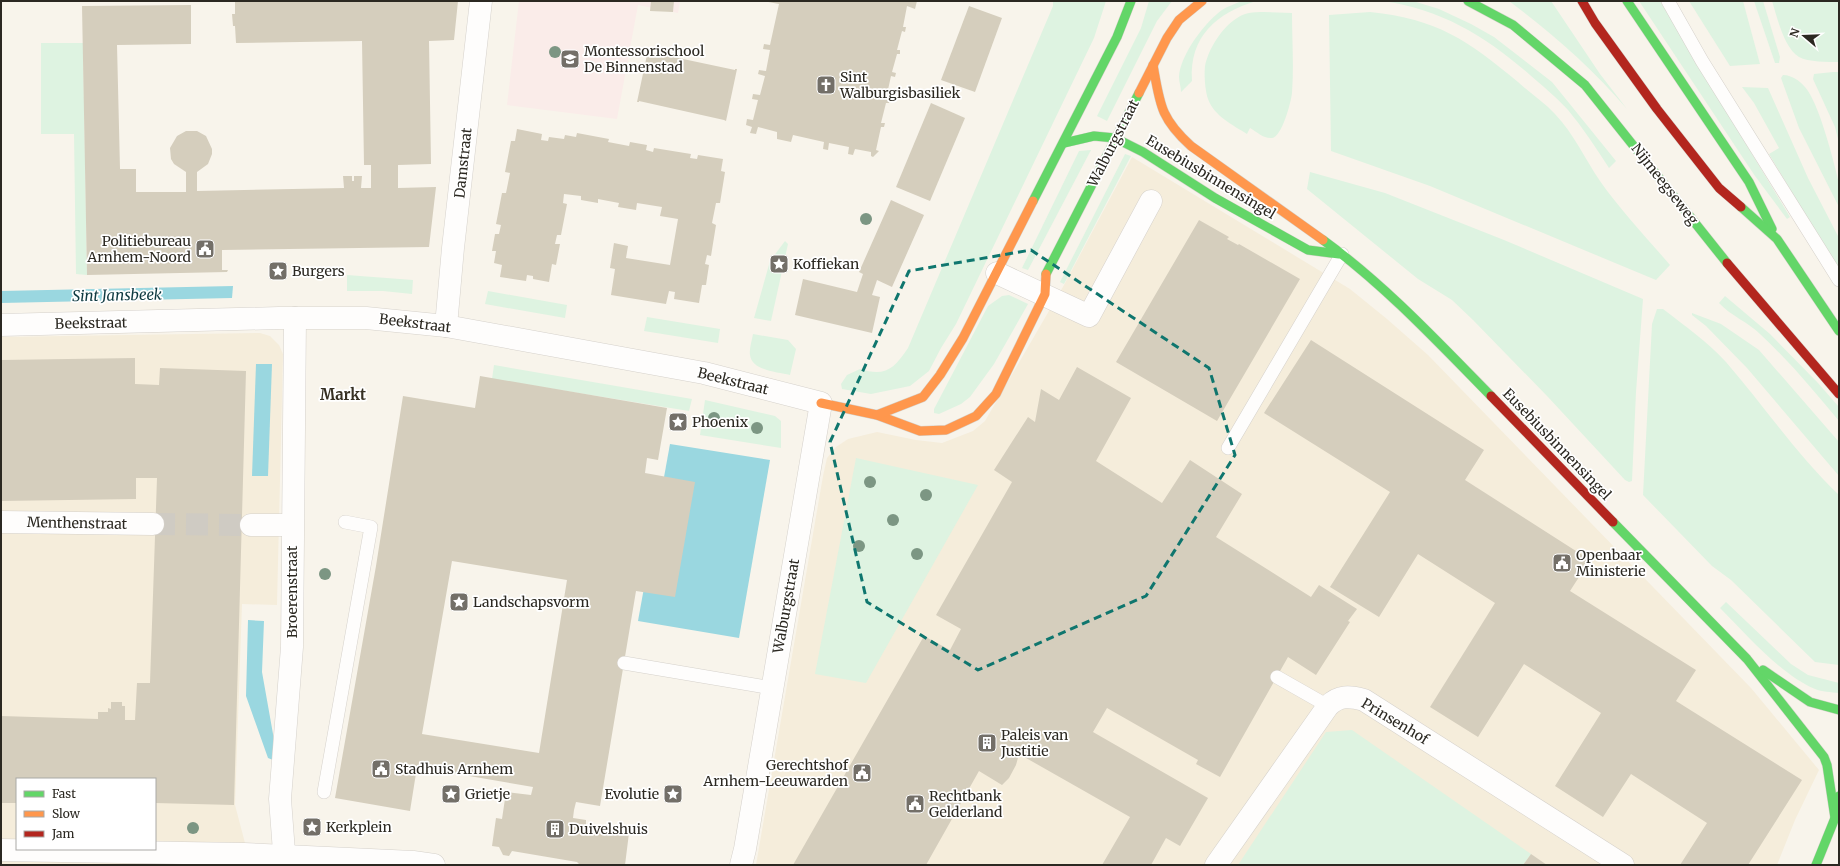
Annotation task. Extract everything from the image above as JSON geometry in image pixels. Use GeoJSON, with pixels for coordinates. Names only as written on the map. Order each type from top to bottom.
{"type":"FeatureCollection","features":[{"type":"Feature","properties":{"kind":"street","name":"Damstraat"},"geometry":{"type":"LineString","coordinates":[[446,326],[453,248],[481,1]]}},
{"type":"Feature","properties":{"kind":"street"},"geometry":{"type":"LineString","coordinates":[[877,415],[923,397],[940,375],[963,338],[1117,37],[1131,1]]}},
{"type":"Feature","properties":{"kind":"street","name":"Walburgstraat"},"geometry":{"type":"LineString","coordinates":[[741,865],[745,849],[821,403],[877,415],[920,431],[946,430],[976,416],[996,394],[1045,294],[1045,276],[1167,38],[1179,20],[1202,1]]}},
{"type":"Feature","properties":{"kind":"street","name":"Nijmeegseweg"},"geometry":{"type":"LineString","coordinates":[[1468,1],[1512,25],[1585,85],[1652,167],[1721,256],[1839,394]]}},
{"type":"Feature","properties":{"kind":"street"},"geometry":{"type":"LineString","coordinates":[[1582,1],[1595,23],[1657,109],[1720,188],[1777,239]]}},
{"type":"Feature","properties":{"kind":"street"},"geometry":{"type":"LineString","coordinates":[[1627,1],[1749,182],[1777,239],[1839,331]]}},
{"type":"Feature","properties":{"kind":"street","name":"Eusebiusbinnensingel"},"geometry":{"type":"LineString","coordinates":[[1153,65],[1158,93],[1166,118],[1175,132],[1191,146],[1342,254],[1414,317],[1747,659],[1824,757],[1827,765],[1837,817]]}},
{"type":"Feature","properties":{"kind":"street","name":"Eusebiusbinnensingel"},"geometry":{"type":"LineString","coordinates":[[1064,142],[1094,136],[1115,138],[1143,152],[1215,198],[1308,250],[1342,254]]}},
{"type":"Feature","properties":{"kind":"street"},"geometry":{"type":"LineString","coordinates":[[997,273],[1045,294],[1089,316],[1151,201]]}},
{"type":"Feature","properties":{"kind":"street","name":"Beekstraat"},"geometry":{"type":"LineString","coordinates":[[1,325],[295,318],[366,318],[446,326],[704,373],[821,403]]}},
{"type":"Feature","properties":{"kind":"street","name":"Broerenstraat"},"geometry":{"type":"LineString","coordinates":[[285,860],[280,799],[292,647],[295,318]]}},
{"type":"Feature","properties":{"kind":"street","name":"Menthenstraat"},"geometry":{"type":"LineString","coordinates":[[1,522],[152,524]]}},
{"type":"Feature","properties":{"kind":"street"},"geometry":{"type":"LineString","coordinates":[[261,525],[292,525]]}},
{"type":"Feature","properties":{"kind":"street","name":"Eusebiusbinnensingel"},"geometry":{"type":"LineString","coordinates":[[1747,659],[1810,702],[1839,710]]}},
{"type":"Feature","properties":{"kind":"street","name":"Prinsenhof"},"geometry":{"type":"LineString","coordinates":[[1216,865],[1328,706],[1335,699],[1354,697],[1364,700],[1623,865]]}},
{"type":"Feature","properties":{"kind":"street"},"geometry":{"type":"LineString","coordinates":[[1816,865],[1837,817],[1839,796]]}},
{"type":"Feature","properties":{"kind":"street"},"geometry":{"type":"LineString","coordinates":[[1,850],[82,850],[285,860],[413,862],[434,865]]}},
{"type":"Feature","properties":{"kind":"lane"},"geometry":{"type":"LineString","coordinates":[[1668,1],[1707,67],[1839,280]]}},
{"type":"Feature","properties":{"kind":"lane"},"geometry":{"type":"LineString","coordinates":[[1228,448],[1342,254]]}},
{"type":"Feature","properties":{"kind":"lane"},"geometry":{"type":"LineString","coordinates":[[324,792],[371,527],[345,522]]}},
{"type":"Feature","properties":{"kind":"lane"},"geometry":{"type":"LineString","coordinates":[[624,663],[772,688]]}},
{"type":"Feature","properties":{"kind":"lane"},"geometry":{"type":"LineString","coordinates":[[1277,677],[1328,706]]}},
{"type":"Feature","properties":{"kind":"highlighted area"},"geometry":{"type":"Polygon","coordinates":[[[1031,250],[1209,368],[1235,455],[1146,596],[978,670],[867,602],[830,442],[909,271],[1031,250]]]}},
{"type":"Feature","properties":{"kind":"shaded area","name":"Montessorischool De Binnenstad"},"geometry":{"type":"Polygon","coordinates":[[[519,1],[680,1],[678,13],[638,5],[617,119],[507,105],[519,1]]]}},
{"type":"Feature","properties":{"kind":"shaded area"},"geometry":{"type":"Polygon","coordinates":[[[1132,157],[1350,289],[1387,319],[1428,355],[1751,688],[1819,770],[1795,820],[1777,865],[756,865],[827,458],[836,447],[848,439],[877,432],[916,440],[942,443],[973,431],[985,421],[1064,285],[1132,157]]]}},
{"type":"Feature","properties":{"kind":"shaded area"},"geometry":{"type":"Polygon","coordinates":[[[260,333],[270,336],[279,345],[283,354],[277,605],[242,604],[235,805],[245,843],[244,865],[1,865],[1,337],[260,333]]]}},
{"type":"Feature","properties":{"kind":"green space"},"geometry":{"type":"Polygon","coordinates":[[[1053,1],[1106,1],[1094,38],[956,324],[929,371],[910,386],[871,394],[842,389],[841,384],[847,375],[860,369],[876,372],[888,369],[898,361],[908,348],[1053,6],[1053,1]]]}},
{"type":"Feature","properties":{"kind":"green space"},"geometry":{"type":"Polygon","coordinates":[[[1149,1],[1172,1],[1157,21],[1107,121],[1097,116],[1141,28],[1149,1]]]}},
{"type":"Feature","properties":{"kind":"green space"},"geometry":{"type":"Polygon","coordinates":[[[1242,1],[1256,1],[1229,12],[1208,29],[1195,51],[1192,65],[1192,81],[1181,92],[1179,77],[1180,68],[1194,40],[1215,15],[1229,6],[1242,1]]]}},
{"type":"Feature","properties":{"kind":"green space"},"geometry":{"type":"Polygon","coordinates":[[[1383,1],[1413,1],[1439,9],[1494,37],[1552,82],[1616,161],[1609,168],[1568,110],[1540,83],[1480,37],[1444,18],[1405,5],[1383,1]]]}},
{"type":"Feature","properties":{"kind":"green space"},"geometry":{"type":"Polygon","coordinates":[[[1509,1],[1551,1],[1600,74],[1627,109],[1586,65],[1541,26],[1509,1]]]}},
{"type":"Feature","properties":{"kind":"green space"},"geometry":{"type":"Polygon","coordinates":[[[1639,1],[1660,1],[1790,217],[1787,219],[1755,176],[1639,1]]]}},
{"type":"Feature","properties":{"kind":"green space"},"geometry":{"type":"Polygon","coordinates":[[[1689,1],[1743,1],[1760,64],[1730,66],[1689,1]]]}},
{"type":"Feature","properties":{"kind":"green space"},"geometry":{"type":"Polygon","coordinates":[[[1754,1],[1763,1],[1780,57],[1779,63],[1775,63],[1754,1]]]}},
{"type":"Feature","properties":{"kind":"green space"},"geometry":{"type":"Polygon","coordinates":[[[1772,1],[1839,1],[1839,62],[1803,59],[1794,53],[1785,40],[1772,1]]]}},
{"type":"Feature","properties":{"kind":"green space"},"geometry":{"type":"Polygon","coordinates":[[[1370,12],[1394,15],[1415,20],[1450,34],[1483,54],[1542,102],[1555,114],[1568,130],[1600,181],[1617,203],[1670,265],[1656,280],[1430,186],[1331,151],[1329,15],[1370,12]]]}},
{"type":"Feature","properties":{"kind":"green space"},"geometry":{"type":"Polygon","coordinates":[[[1251,13],[1292,13],[1292,93],[1288,111],[1282,126],[1276,136],[1272,138],[1263,136],[1250,128],[1247,134],[1224,120],[1211,105],[1208,99],[1205,82],[1205,66],[1207,58],[1215,41],[1227,26],[1241,16],[1251,13]]]}},
{"type":"Feature","properties":{"kind":"green space"},"geometry":{"type":"Polygon","coordinates":[[[41,43],[83,43],[87,275],[76,274],[74,134],[41,134],[41,43]]]}},
{"type":"Feature","properties":{"kind":"green space"},"geometry":{"type":"Polygon","coordinates":[[[1839,72],[1839,143],[1835,127],[1813,79],[1814,74],[1839,72]]]}},
{"type":"Feature","properties":{"kind":"green space"},"geometry":{"type":"Polygon","coordinates":[[[1783,75],[1794,78],[1803,85],[1813,100],[1826,136],[1839,183],[1839,207],[1799,128],[1781,78],[1783,75]]]}},
{"type":"Feature","properties":{"kind":"green space"},"geometry":{"type":"Polygon","coordinates":[[[1742,87],[1768,88],[1808,178],[1839,238],[1839,271],[1769,154],[1779,148],[1754,103],[1742,87]]]}},
{"type":"Feature","properties":{"kind":"green space"},"geometry":{"type":"Polygon","coordinates":[[[1091,150],[1028,270],[1022,268],[1079,151],[1091,150]]]}},
{"type":"Feature","properties":{"kind":"green space"},"geometry":{"type":"Polygon","coordinates":[[[1125,154],[1131,156],[1064,284],[1060,282],[1125,154]]]}},
{"type":"Feature","properties":{"kind":"green space"},"geometry":{"type":"Polygon","coordinates":[[[1310,172],[1385,193],[1504,240],[1643,299],[1636,392],[1632,481],[1629,482],[1625,480],[1548,397],[1452,300],[1418,279],[1307,189],[1310,172]]]}},
{"type":"Feature","properties":{"kind":"green space"},"geometry":{"type":"Polygon","coordinates":[[[785,241],[788,244],[771,321],[754,318],[770,261],[785,241]]]}},
{"type":"Feature","properties":{"kind":"green space"},"geometry":{"type":"Polygon","coordinates":[[[347,275],[413,280],[412,294],[383,291],[347,291],[347,275]]]}},
{"type":"Feature","properties":{"kind":"green space"},"geometry":{"type":"Polygon","coordinates":[[[488,291],[567,305],[565,318],[485,304],[488,291]]]}},
{"type":"Feature","properties":{"kind":"green space"},"geometry":{"type":"Polygon","coordinates":[[[1009,295],[1028,304],[994,364],[970,397],[961,404],[939,414],[934,413],[934,409],[988,306],[1002,296],[1009,295]]]}},
{"type":"Feature","properties":{"kind":"green space"},"geometry":{"type":"Polygon","coordinates":[[[1725,296],[1770,334],[1818,383],[1839,407],[1839,421],[1801,376],[1771,344],[1719,303],[1725,296]]]}},
{"type":"Feature","properties":{"kind":"green space"},"geometry":{"type":"Polygon","coordinates":[[[1657,309],[1663,309],[1696,334],[1726,362],[1809,464],[1839,495],[1839,665],[1815,662],[1731,580],[1712,566],[1643,495],[1652,324],[1657,309]]]}},
{"type":"Feature","properties":{"kind":"green space"},"geometry":{"type":"Polygon","coordinates":[[[1692,313],[1721,324],[1759,350],[1839,442],[1839,476],[1747,368],[1706,326],[1692,315],[1692,313]]]}},
{"type":"Feature","properties":{"kind":"green space"},"geometry":{"type":"Polygon","coordinates":[[[647,317],[720,329],[718,343],[644,331],[647,317]]]}},
{"type":"Feature","properties":{"kind":"green space"},"geometry":{"type":"Polygon","coordinates":[[[753,334],[788,340],[796,349],[790,375],[766,370],[755,364],[750,355],[753,334]]]}},
{"type":"Feature","properties":{"kind":"green space"},"geometry":{"type":"Polygon","coordinates":[[[494,365],[692,399],[689,411],[492,379],[494,365]]]}},
{"type":"Feature","properties":{"kind":"green space"},"geometry":{"type":"Polygon","coordinates":[[[705,400],[775,416],[781,421],[781,448],[700,435],[705,400]]]}},
{"type":"Feature","properties":{"kind":"green space"},"geometry":{"type":"Polygon","coordinates":[[[856,458],[978,485],[866,683],[815,674],[856,458]]]}},
{"type":"Feature","properties":{"kind":"green space"},"geometry":{"type":"Polygon","coordinates":[[[1726,602],[1791,664],[1808,675],[1839,683],[1839,693],[1815,689],[1802,683],[1789,674],[1764,653],[1720,608],[1726,602]]]}},
{"type":"Feature","properties":{"kind":"green space"},"geometry":{"type":"Polygon","coordinates":[[[1352,730],[1531,854],[1523,865],[1238,865],[1326,732],[1352,730]]]}},
{"type":"Feature","properties":{"kind":"water","name":"Sint Jansbeek"},"geometry":{"type":"Polygon","coordinates":[[[233,286],[232,298],[1,303],[1,291],[233,286]]]}},
{"type":"Feature","properties":{"kind":"water"},"geometry":{"type":"Polygon","coordinates":[[[256,364],[272,364],[268,476],[252,476],[256,364]]]}},
{"type":"Feature","properties":{"kind":"water"},"geometry":{"type":"Polygon","coordinates":[[[670,444],[770,460],[739,638],[638,621],[670,444]]]}},
{"type":"Feature","properties":{"kind":"water"},"geometry":{"type":"Polygon","coordinates":[[[248,620],[264,621],[262,672],[278,762],[268,758],[246,696],[248,620]]]}},
{"type":"Feature","properties":{"kind":"building"},"geometry":{"type":"Polygon","coordinates":[[[235,1],[458,1],[454,40],[429,41],[431,164],[398,165],[398,188],[436,187],[429,247],[222,250],[222,270],[228,270],[227,272],[87,275],[82,6],[191,5],[191,44],[117,45],[120,169],[136,169],[136,192],[186,192],[186,172],[174,164],[171,159],[170,148],[177,136],[186,131],[197,131],[206,136],[212,149],[212,154],[208,164],[197,172],[197,191],[344,188],[343,176],[352,176],[352,181],[354,181],[354,176],[362,176],[361,188],[371,188],[371,165],[364,165],[362,41],[236,43],[235,26],[233,26],[232,14],[235,14],[235,1]]]}},
{"type":"Feature","properties":{"kind":"building"},"geometry":{"type":"Polygon","coordinates":[[[651,1],[674,1],[673,12],[650,11],[651,1]]]}},
{"type":"Feature","properties":{"kind":"building","name":"Sint Walburgisbasiliek"},"geometry":{"type":"Polygon","coordinates":[[[763,1],[917,1],[915,9],[907,6],[903,27],[906,27],[905,32],[902,31],[897,50],[900,50],[900,54],[897,54],[892,72],[896,73],[895,77],[891,76],[886,99],[890,100],[889,103],[886,103],[881,123],[885,123],[884,127],[881,127],[876,150],[879,151],[873,157],[871,156],[871,152],[855,149],[853,155],[848,154],[849,147],[829,143],[828,150],[823,149],[824,142],[793,135],[791,142],[777,139],[777,132],[758,127],[756,134],[750,133],[752,127],[746,125],[747,119],[753,120],[758,100],[752,99],[753,94],[760,95],[765,76],[758,74],[759,70],[766,71],[770,50],[763,49],[764,44],[770,45],[779,4],[763,1]]]}},
{"type":"Feature","properties":{"kind":"building"},"geometry":{"type":"Polygon","coordinates":[[[969,6],[1002,18],[975,92],[941,80],[969,6]]]}},
{"type":"Feature","properties":{"kind":"building"},"geometry":{"type":"Polygon","coordinates":[[[648,50],[650,52],[735,70],[737,69],[726,121],[639,101],[637,102],[648,50]]]}},
{"type":"Feature","properties":{"kind":"building"},"geometry":{"type":"Polygon","coordinates":[[[931,103],[965,118],[930,201],[896,187],[931,103]]]}},
{"type":"Feature","properties":{"kind":"building"},"geometry":{"type":"Polygon","coordinates":[[[517,129],[542,134],[541,140],[548,141],[549,137],[564,139],[565,135],[576,137],[577,133],[609,139],[608,142],[629,146],[630,142],[647,145],[646,150],[653,152],[654,148],[691,154],[690,158],[697,159],[698,155],[723,159],[721,171],[725,172],[720,203],[716,203],[712,223],[716,225],[711,256],[707,255],[705,264],[709,265],[706,285],[702,285],[699,303],[674,299],[675,292],[669,291],[666,304],[611,295],[615,269],[610,268],[614,243],[628,246],[626,258],[670,265],[678,219],[660,216],[662,207],[637,203],[636,210],[618,207],[619,203],[598,199],[598,203],[581,200],[581,196],[564,194],[563,203],[567,204],[561,235],[557,235],[555,244],[560,244],[556,265],[552,264],[549,282],[533,279],[533,276],[527,275],[526,281],[500,277],[502,265],[494,263],[496,251],[492,251],[495,234],[499,234],[501,225],[496,224],[502,193],[506,193],[510,173],[505,172],[511,141],[515,141],[517,129]]]}},
{"type":"Feature","properties":{"kind":"building"},"geometry":{"type":"Polygon","coordinates":[[[891,200],[924,215],[892,287],[877,280],[872,295],[880,297],[872,333],[795,315],[803,279],[857,292],[863,274],[859,272],[891,200]]]}},
{"type":"Feature","properties":{"kind":"building"},"geometry":{"type":"Polygon","coordinates":[[[1199,220],[1229,237],[1227,239],[1238,245],[1239,244],[1300,279],[1217,421],[1116,362],[1199,220]]]}},
{"type":"Feature","properties":{"kind":"building"},"geometry":{"type":"Polygon","coordinates":[[[1311,340],[1484,450],[1465,480],[1590,560],[1570,591],[1696,670],[1676,701],[1802,780],[1748,865],[1680,865],[1707,823],[1631,774],[1603,817],[1555,786],[1601,713],[1524,664],[1478,737],[1430,707],[1495,603],[1418,554],[1379,617],[1330,587],[1390,492],[1264,413],[1311,340]]]}},
{"type":"Feature","properties":{"kind":"building"},"geometry":{"type":"Polygon","coordinates":[[[135,358],[135,384],[159,385],[160,368],[246,371],[234,805],[156,803],[156,778],[16,778],[16,803],[1,803],[1,716],[98,719],[98,712],[108,712],[108,708],[111,709],[111,702],[122,702],[122,706],[125,706],[125,720],[135,720],[137,683],[150,683],[157,478],[136,478],[136,499],[1,501],[1,360],[135,358]]]}},
{"type":"Feature","properties":{"kind":"building"},"geometry":{"type":"Polygon","coordinates":[[[1077,367],[1131,398],[1096,461],[1162,503],[1190,460],[1242,494],[1216,537],[1311,597],[1319,585],[1357,609],[1348,621],[1350,622],[1316,675],[1288,657],[1220,777],[1196,764],[1198,760],[1107,708],[1093,732],[1208,798],[1180,846],[1166,838],[1151,865],[1102,865],[1130,817],[1019,754],[1016,765],[1009,778],[1002,785],[979,771],[926,865],[793,865],[924,636],[950,650],[961,629],[936,615],[1012,482],[994,470],[1028,417],[1035,422],[1041,389],[1059,400],[1077,367]]]}},
{"type":"Feature","properties":{"kind":"building"},"geometry":{"type":"Polygon","coordinates":[[[480,376],[667,408],[658,460],[647,458],[645,473],[695,482],[675,597],[636,591],[600,806],[576,802],[574,810],[573,818],[586,820],[586,825],[627,831],[630,829],[631,831],[629,833],[625,865],[580,865],[577,862],[512,851],[509,856],[503,855],[499,847],[492,846],[496,818],[502,819],[506,792],[531,795],[533,787],[417,767],[410,811],[335,798],[376,566],[403,396],[475,408],[480,376]],[[452,561],[422,734],[539,753],[567,580],[452,561]]]}},
{"type":"Feature","properties":{"kind":"building"},"geometry":{"type":"Polygon","coordinates":[[[1531,854],[1547,865],[1523,865],[1531,854]]]}},
{"type":"Feature","properties":{"kind":"tunnel"},"geometry":{"type":"LineString","coordinates":[[153,524],[251,525]]}},
{"type":"Feature","properties":{"kind":"traffic: fast"},"geometry":{"type":"LineString","coordinates":[[1033,201],[1117,37],[1131,1]]}},
{"type":"Feature","properties":{"kind":"traffic: fast"},"geometry":{"type":"LineString","coordinates":[[1468,1],[1513,25],[1585,85],[1727,263]]}},
{"type":"Feature","properties":{"kind":"traffic: fast"},"geometry":{"type":"LineString","coordinates":[[1627,1],[1749,182],[1772,229]]}},
{"type":"Feature","properties":{"kind":"traffic: fast"},"geometry":{"type":"LineString","coordinates":[[1046,274],[1139,93]]}},
{"type":"Feature","properties":{"kind":"traffic: fast"},"geometry":{"type":"LineString","coordinates":[[1064,143],[1094,136],[1115,138],[1143,152],[1215,198],[1308,250],[1339,254]]}},
{"type":"Feature","properties":{"kind":"traffic: fast"},"geometry":{"type":"LineString","coordinates":[[1741,207],[1777,239],[1839,331]]}},
{"type":"Feature","properties":{"kind":"traffic: fast"},"geometry":{"type":"LineString","coordinates":[[1323,240],[1346,257],[1389,295],[1491,396]]}},
{"type":"Feature","properties":{"kind":"traffic: fast"},"geometry":{"type":"LineString","coordinates":[[1613,522],[1747,659],[1824,757],[1827,765],[1835,818]]}},
{"type":"Feature","properties":{"kind":"traffic: fast"},"geometry":{"type":"LineString","coordinates":[[1763,670],[1810,702],[1839,710]]}},
{"type":"Feature","properties":{"kind":"traffic: fast"},"geometry":{"type":"LineString","coordinates":[[1816,865],[1835,818],[1839,796]]}},
{"type":"Feature","properties":{"kind":"traffic: slow"},"geometry":{"type":"LineString","coordinates":[[1139,93],[1167,38],[1179,20],[1202,1]]}},
{"type":"Feature","properties":{"kind":"traffic: slow"},"geometry":{"type":"LineString","coordinates":[[1153,65],[1163,110],[1173,127],[1181,136],[1191,146],[1323,240]]}},
{"type":"Feature","properties":{"kind":"traffic: slow"},"geometry":{"type":"LineString","coordinates":[[877,415],[923,397],[940,375],[963,338],[1033,201]]}},
{"type":"Feature","properties":{"kind":"traffic: slow"},"geometry":{"type":"LineString","coordinates":[[821,403],[877,415],[920,431],[946,430],[976,416],[996,394],[1045,294],[1046,274]]}},
{"type":"Feature","properties":{"kind":"traffic: jam"},"geometry":{"type":"LineString","coordinates":[[1582,1],[1595,23],[1657,109],[1719,188],[1741,207]]}},
{"type":"Feature","properties":{"kind":"traffic: jam"},"geometry":{"type":"LineString","coordinates":[[1727,263],[1839,394]]}},
{"type":"Feature","properties":{"kind":"traffic: jam"},"geometry":{"type":"LineString","coordinates":[[1491,396],[1613,522]]}},
{"type":"Feature","properties":{"kind":"place","name":"Montessorischool De Binnenstad"},"geometry":{"type":"Point","coordinates":[570,59]}},
{"type":"Feature","properties":{"kind":"place","name":"Sint Walburgisbasiliek"},"geometry":{"type":"Point","coordinates":[826,85]}},
{"type":"Feature","properties":{"kind":"place","name":"Politiebureau Arnhem-Noord"},"geometry":{"type":"Point","coordinates":[205,249]}},
{"type":"Feature","properties":{"kind":"place","name":"Koffiekan"},"geometry":{"type":"Point","coordinates":[779,264]}},
{"type":"Feature","properties":{"kind":"place","name":"Burgers"},"geometry":{"type":"Point","coordinates":[278,271]}},
{"type":"Feature","properties":{"kind":"place","name":"Phoenix"},"geometry":{"type":"Point","coordinates":[678,422]}},
{"type":"Feature","properties":{"kind":"place","name":"Openbaar Ministerie"},"geometry":{"type":"Point","coordinates":[1562,563]}},
{"type":"Feature","properties":{"kind":"place","name":"Landschapsvorm"},"geometry":{"type":"Point","coordinates":[459,602]}},
{"type":"Feature","properties":{"kind":"place","name":"Paleis van Justitie"},"geometry":{"type":"Point","coordinates":[987,743]}},
{"type":"Feature","properties":{"kind":"place","name":"Stadhuis Arnhem"},"geometry":{"type":"Point","coordinates":[381,769]}},
{"type":"Feature","properties":{"kind":"place","name":"Gerechtshof Arnhem-Leeuwarden"},"geometry":{"type":"Point","coordinates":[862,773]}},
{"type":"Feature","properties":{"kind":"place","name":"Grietje"},"geometry":{"type":"Point","coordinates":[451,794]}},
{"type":"Feature","properties":{"kind":"place","name":"Evolutie"},"geometry":{"type":"Point","coordinates":[673,794]}},
{"type":"Feature","properties":{"kind":"place","name":"Rechtbank Gelderland"},"geometry":{"type":"Point","coordinates":[915,804]}},
{"type":"Feature","properties":{"kind":"place","name":"Kerkplein"},"geometry":{"type":"Point","coordinates":[312,827]}},
{"type":"Feature","properties":{"kind":"place","name":"Duivelshuis"},"geometry":{"type":"Point","coordinates":[555,829]}},
{"type":"Feature","properties":{"kind":"district","name":"Markt"},"geometry":{"type":"Point","coordinates":[343,394]}}]}
